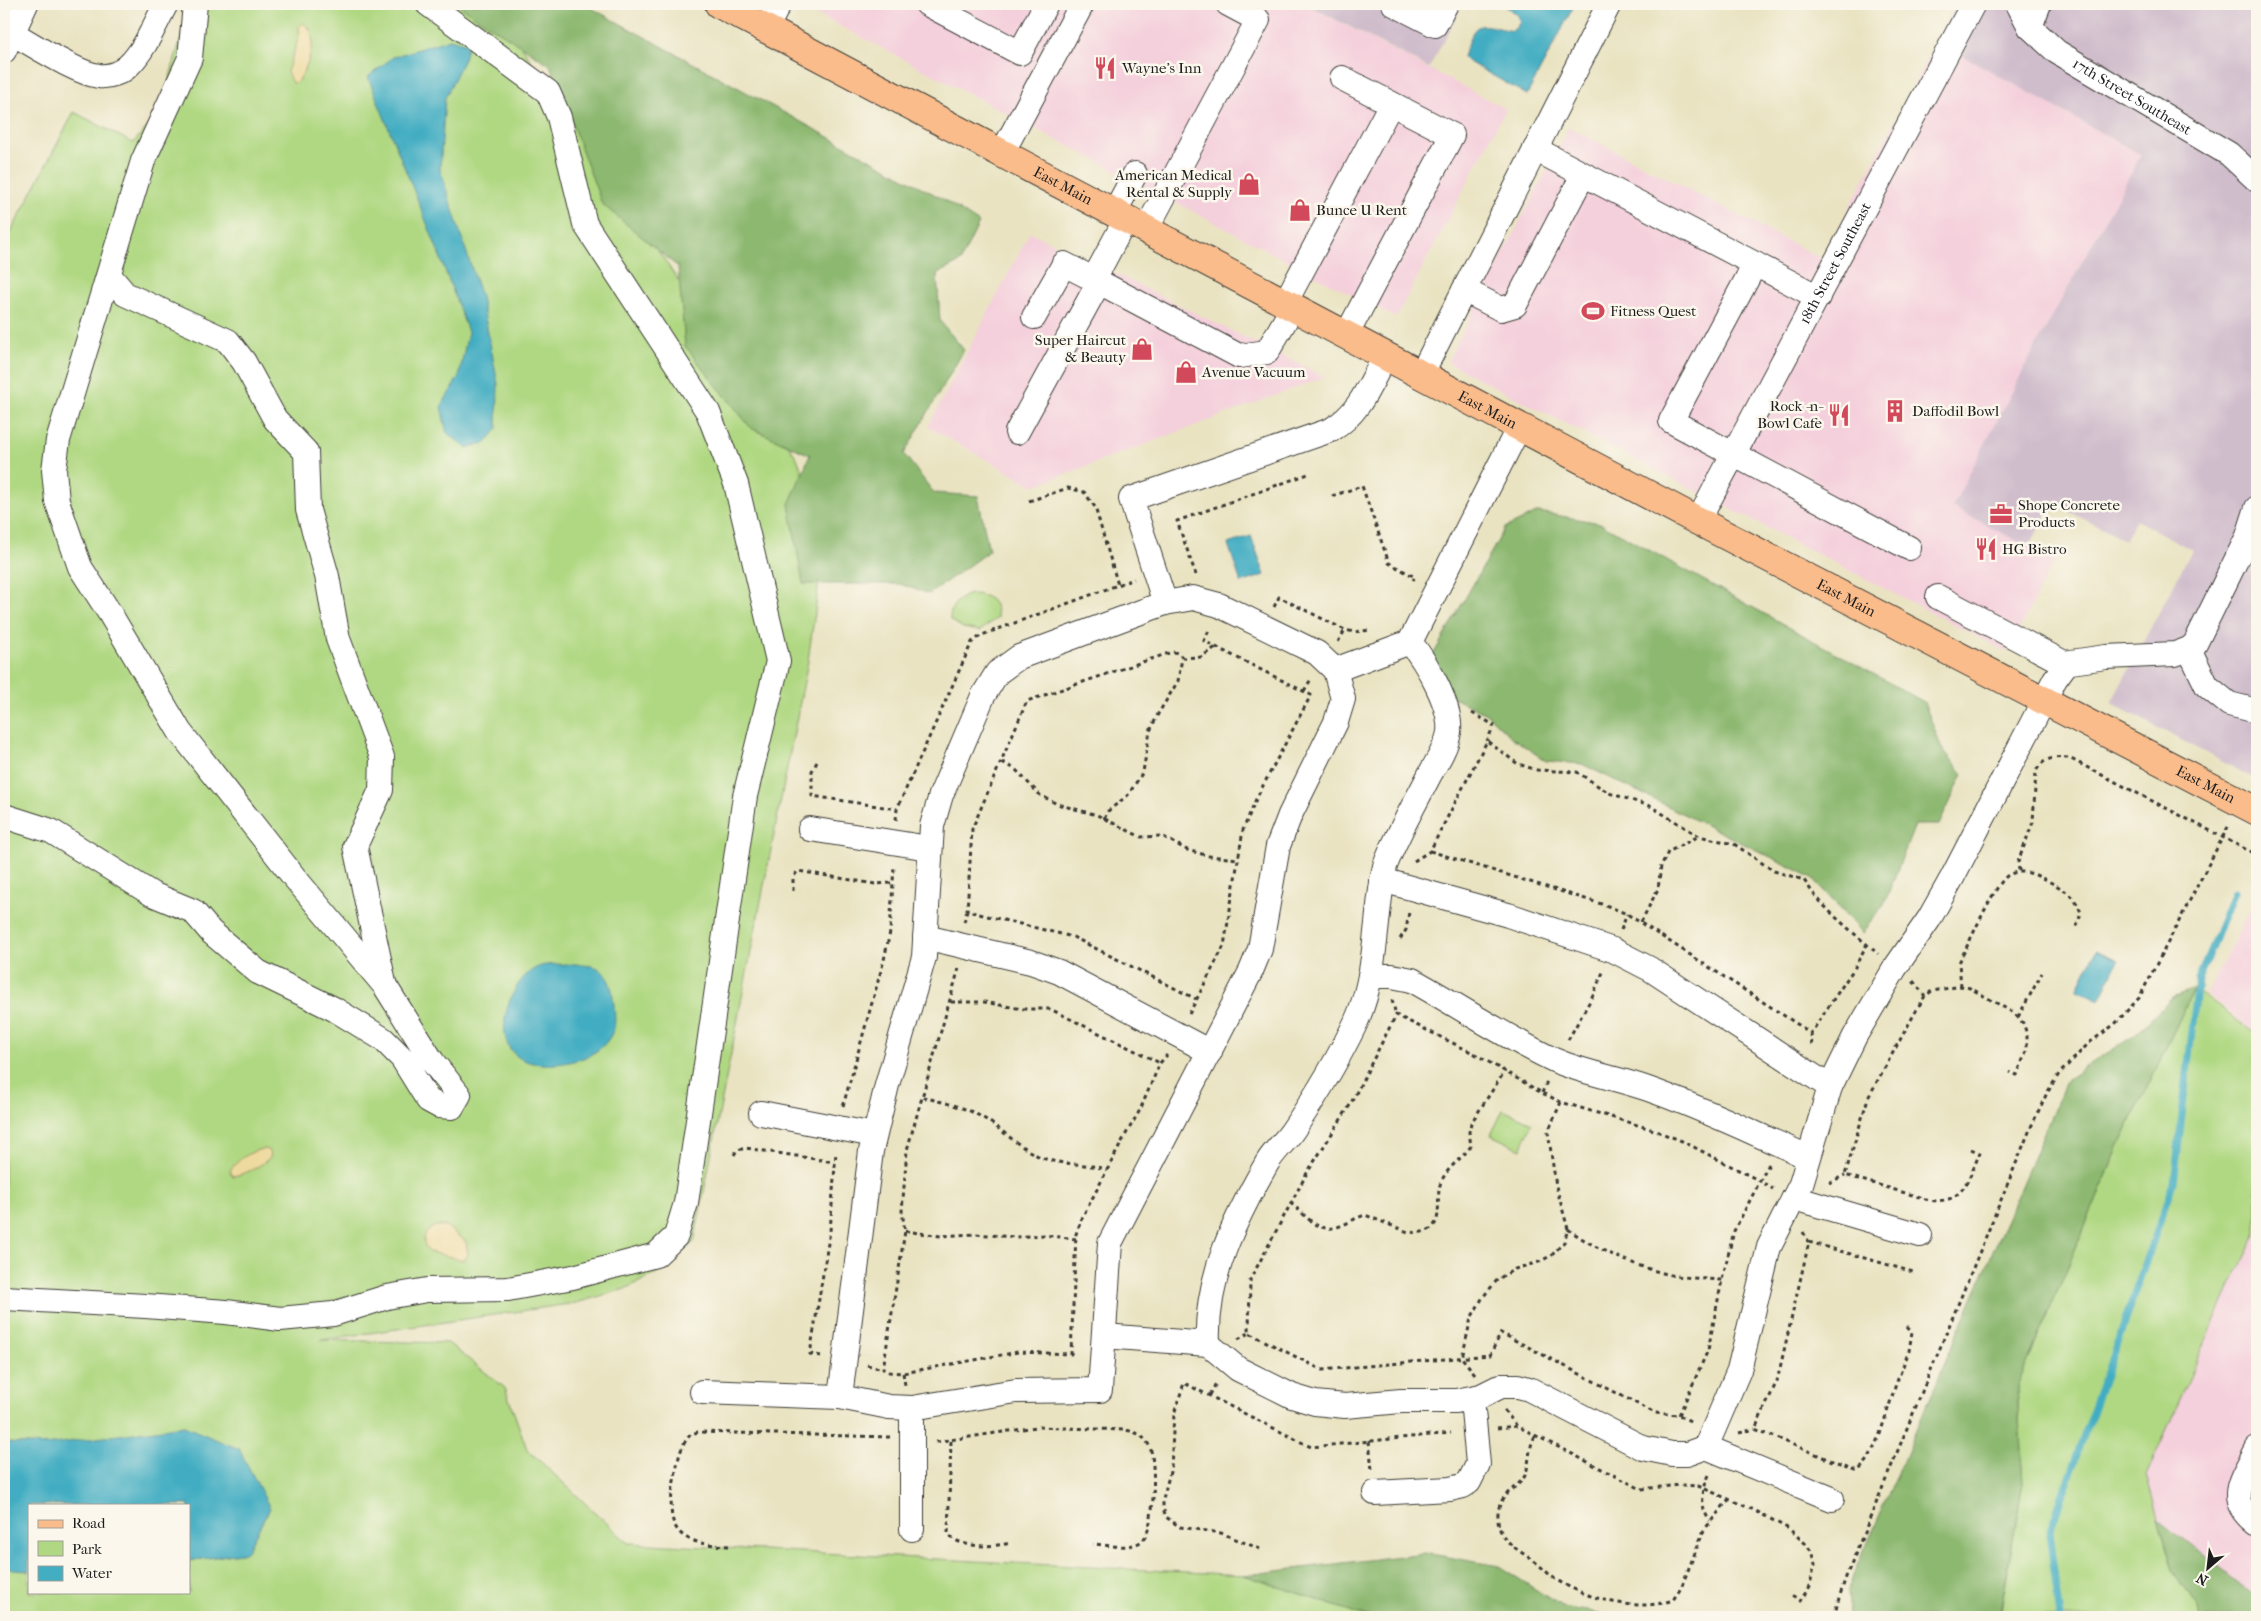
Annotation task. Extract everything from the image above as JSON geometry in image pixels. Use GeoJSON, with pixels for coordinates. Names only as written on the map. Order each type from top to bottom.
{"type":"FeatureCollection","features":[{"type":"Feature","properties":{"kind":"main road","name":"East Main"},"geometry":{"type":"LineString","coordinates":[[719,4],[1698,521],[2257,811]]}},
{"type":"Feature","properties":{"kind":"street"},"geometry":{"type":"LineString","coordinates":[[26,4],[8,42],[99,76],[109,76],[123,70],[140,50],[166,4]]}},
{"type":"Feature","properties":{"kind":"street"},"geometry":{"type":"LineString","coordinates":[[4,816],[51,831],[152,894],[193,911],[211,932],[258,972],[334,1009],[383,1039],[402,1058],[428,1100],[439,1106],[452,1107],[458,1095],[432,1062],[385,986],[294,877],[180,732],[80,567],[57,501],[54,470],[58,440],[143,161],[190,58],[195,4]]}},
{"type":"Feature","properties":{"kind":"street"},"geometry":{"type":"LineString","coordinates":[[4,1298],[181,1308],[280,1319],[333,1314],[387,1297],[427,1290],[508,1289],[573,1277],[656,1255],[676,1236],[686,1203],[745,796],[778,661],[736,484],[708,412],[585,224],[559,117],[548,92],[428,4]]}},
{"type":"Feature","properties":{"kind":"street"},"geometry":{"type":"LineString","coordinates":[[766,28],[780,4]]}},
{"type":"Feature","properties":{"kind":"street"},"geometry":{"type":"LineString","coordinates":[[927,4],[1020,53],[1046,4]]}},
{"type":"Feature","properties":{"kind":"street"},"geometry":{"type":"LineString","coordinates":[[1002,154],[1082,4]]}},
{"type":"Feature","properties":{"kind":"street"},"geometry":{"type":"LineString","coordinates":[[1017,432],[1129,220],[1258,20],[1228,4]]}},
{"type":"Feature","properties":{"kind":"street"},"geometry":{"type":"LineString","coordinates":[[1394,4],[1435,25],[1446,4]]}},
{"type":"Feature","properties":{"kind":"street"},"geometry":{"type":"LineString","coordinates":[[1421,375],[1608,4]]}},
{"type":"Feature","properties":{"kind":"street","name":"18th Street Southeast"},"geometry":{"type":"LineString","coordinates":[[1698,521],[1973,4]]}},
{"type":"Feature","properties":{"kind":"street","name":"17th Street Southeast"},"geometry":{"type":"LineString","coordinates":[[2018,4],[2030,27],[2056,52],[2229,154],[2257,180]]}},
{"type":"Feature","properties":{"kind":"street"},"geometry":{"type":"LineString","coordinates":[[2030,27],[2039,4]]}},
{"type":"Feature","properties":{"kind":"street"},"geometry":{"type":"LineString","coordinates":[[1342,78],[1452,136],[1346,336]]}},
{"type":"Feature","properties":{"kind":"street"},"geometry":{"type":"LineString","coordinates":[[1034,317],[1064,264],[1238,356],[1267,352],[1391,104]]}},
{"type":"Feature","properties":{"kind":"street"},"geometry":{"type":"LineString","coordinates":[[1535,149],[1818,296]]}},
{"type":"Feature","properties":{"kind":"street"},"geometry":{"type":"LineString","coordinates":[[1129,220],[1135,174]]}},
{"type":"Feature","properties":{"kind":"street"},"geometry":{"type":"LineString","coordinates":[[1464,290],[1501,309],[1515,305],[1583,175]]}},
{"type":"Feature","properties":{"kind":"street"},"geometry":{"type":"LineString","coordinates":[[1755,264],[1671,421],[1909,548]]}},
{"type":"Feature","properties":{"kind":"street"},"geometry":{"type":"LineString","coordinates":[[108,275],[125,294],[228,341],[244,362],[275,419],[306,452],[308,510],[327,576],[338,639],[382,757],[381,790],[355,846],[385,986]]}},
{"type":"Feature","properties":{"kind":"street"},"geometry":{"type":"LineString","coordinates":[[1165,603],[1131,499],[1330,430],[1344,422],[1354,413],[1385,356]]}},
{"type":"Feature","properties":{"kind":"street"},"geometry":{"type":"LineString","coordinates":[[1335,670],[1410,642],[1519,427]]}},
{"type":"Feature","properties":{"kind":"street"},"geometry":{"type":"LineString","coordinates":[[1938,597],[2066,664],[2101,657],[2175,654],[2189,649],[2199,638],[2248,536],[2257,509]]}},
{"type":"Feature","properties":{"kind":"street"},"geometry":{"type":"LineString","coordinates":[[702,1392],[840,1398],[889,1407],[912,1408],[1016,1391],[1100,1390],[1110,1243],[1238,998],[1260,949],[1278,846],[1290,814],[1340,712],[1343,699],[1335,670],[1317,653],[1219,605],[1193,598],[1165,603],[1019,657],[997,672],[983,696],[941,795],[932,826],[929,848],[925,937],[920,975],[874,1135],[840,1398]]}},
{"type":"Feature","properties":{"kind":"street"},"geometry":{"type":"LineString","coordinates":[[1208,1344],[1207,1328],[1211,1293],[1221,1256],[1230,1233],[1268,1162],[1291,1133],[1337,1059],[1364,1003],[1381,976],[1382,880],[1391,850],[1438,758],[1449,732],[1445,708],[1426,662],[1410,642]]}},
{"type":"Feature","properties":{"kind":"street"},"geometry":{"type":"LineString","coordinates":[[2189,649],[2207,686],[2228,704],[2257,710]]}},
{"type":"Feature","properties":{"kind":"street"},"geometry":{"type":"LineString","coordinates":[[1706,1447],[1739,1370],[1769,1247],[1805,1173],[1830,1087],[1855,1036],[1896,968],[1929,919],[1952,878],[2044,700],[2066,664]]}},
{"type":"Feature","properties":{"kind":"street"},"geometry":{"type":"LineString","coordinates":[[810,829],[929,848]]}},
{"type":"Feature","properties":{"kind":"street"},"geometry":{"type":"LineString","coordinates":[[1382,880],[1508,914],[1613,950],[1650,970],[1830,1087]]}},
{"type":"Feature","properties":{"kind":"street"},"geometry":{"type":"LineString","coordinates":[[925,937],[1031,962],[1059,972],[1210,1052]]}},
{"type":"Feature","properties":{"kind":"street"},"geometry":{"type":"LineString","coordinates":[[1381,976],[1412,980],[1524,1045],[1556,1060],[1696,1106],[1808,1158]]}},
{"type":"Feature","properties":{"kind":"street"},"geometry":{"type":"LineString","coordinates":[[761,1113],[874,1135]]}},
{"type":"Feature","properties":{"kind":"street"},"geometry":{"type":"LineString","coordinates":[[1794,1198],[1920,1235]]}},
{"type":"Feature","properties":{"kind":"street"},"geometry":{"type":"LineString","coordinates":[[1104,1336],[1208,1344],[1238,1369],[1292,1396],[1315,1403],[1345,1406],[1480,1395],[1501,1386],[1510,1385],[1529,1389],[1643,1448],[1660,1453],[1687,1454],[1706,1447],[1832,1499]]}},
{"type":"Feature","properties":{"kind":"street"},"geometry":{"type":"LineString","coordinates":[[1375,1493],[1450,1489],[1463,1486],[1468,1482],[1478,1464],[1480,1395]]}},
{"type":"Feature","properties":{"kind":"street"},"geometry":{"type":"LineString","coordinates":[[912,1408],[912,1529]]}},
{"type":"Feature","properties":{"kind":"street"},"geometry":{"type":"LineString","coordinates":[[2257,1449],[2240,1482],[2237,1494],[2240,1507],[2257,1524]]}},
{"type":"Feature","properties":{"kind":"path"},"geometry":{"type":"LineString","coordinates":[[1216,647],[1201,657],[1182,658],[1176,652],[1166,654],[1027,701],[972,829],[967,910],[962,931],[961,961],[951,1002],[907,1150],[902,1211],[906,1231],[883,1369],[889,1372],[903,1373],[1018,1352],[1071,1354],[1076,1239],[1082,1218],[1133,1124],[1160,1063],[1172,1049],[1224,946],[1243,830],[1256,799],[1312,695],[1216,647],[1204,641],[1212,618],[1177,521],[1311,473]]}},
{"type":"Feature","properties":{"kind":"path"},"geometry":{"type":"LineString","coordinates":[[1332,496],[1362,486],[1389,563],[1414,578],[1410,586]]}},
{"type":"Feature","properties":{"kind":"path"},"geometry":{"type":"LineString","coordinates":[[1029,501],[1068,488],[1084,492],[1094,507],[1118,585]]}},
{"type":"Feature","properties":{"kind":"path"},"geometry":{"type":"LineString","coordinates":[[1270,614],[1279,597],[1345,630],[1354,632],[1372,629]]}},
{"type":"Feature","properties":{"kind":"path"},"geometry":{"type":"LineString","coordinates":[[1104,819],[1108,811],[1128,795],[1143,772],[1150,732],[1158,714],[1178,681],[1182,658]]}},
{"type":"Feature","properties":{"kind":"path"},"geometry":{"type":"LineString","coordinates":[[1446,716],[1471,712],[1494,725],[1430,851],[1410,863],[1406,930],[1381,976],[1391,997],[1396,1015],[1350,1105],[1290,1203],[1250,1280],[1248,1332],[1322,1370],[1490,1355],[1501,1333],[1655,1413],[1679,1415],[1708,1350],[1734,1231],[1780,1145]]}},
{"type":"Feature","properties":{"kind":"path"},"geometry":{"type":"LineString","coordinates":[[1487,741],[1518,764],[1537,770],[1577,772],[1609,793],[1650,806],[1699,836],[1734,844],[1774,872],[1804,880],[1815,897],[1867,944],[1856,968],[1810,1033],[1812,1050],[1807,1071]]}},
{"type":"Feature","properties":{"kind":"path"},"geometry":{"type":"LineString","coordinates":[[2019,872],[2018,862],[2033,822],[2036,771],[2040,765],[2051,757],[2070,758],[2257,854]]}},
{"type":"Feature","properties":{"kind":"path"},"geometry":{"type":"LineString","coordinates":[[817,762],[812,771],[812,796],[896,809]]}},
{"type":"Feature","properties":{"kind":"path"},"geometry":{"type":"LineString","coordinates":[[1002,762],[1015,769],[1040,795],[1057,804],[1104,819],[1141,837],[1162,836],[1194,852],[1209,856],[1238,859]]}},
{"type":"Feature","properties":{"kind":"path"},"geometry":{"type":"LineString","coordinates":[[1641,922],[1658,890],[1661,866],[1668,852],[1699,836]]}},
{"type":"Feature","properties":{"kind":"path"},"geometry":{"type":"LineString","coordinates":[[1834,1617],[1838,1598],[1847,1574],[2031,1127],[2047,1093],[2059,1074],[2074,1056],[2115,1024],[2139,998],[2223,836]]}},
{"type":"Feature","properties":{"kind":"path"},"geometry":{"type":"LineString","coordinates":[[1430,851],[1608,906],[1628,914],[1810,1033]]}},
{"type":"Feature","properties":{"kind":"path"},"geometry":{"type":"LineString","coordinates":[[792,891],[793,876],[798,871],[875,884],[893,883]]}},
{"type":"Feature","properties":{"kind":"path"},"geometry":{"type":"LineString","coordinates":[[1961,986],[1959,964],[1962,956],[1999,884],[2004,878],[2019,872],[2026,872],[2045,879],[2073,898],[2082,913],[2076,929]]}},
{"type":"Feature","properties":{"kind":"path"},"geometry":{"type":"LineString","coordinates":[[967,910],[1072,937],[1196,999]]}},
{"type":"Feature","properties":{"kind":"path"},"geometry":{"type":"LineString","coordinates":[[1542,1093],[1556,1060],[1591,999],[1628,914]]}},
{"type":"Feature","properties":{"kind":"path"},"geometry":{"type":"LineString","coordinates":[[2018,1017],[2042,973]]}},
{"type":"Feature","properties":{"kind":"path"},"geometry":{"type":"LineString","coordinates":[[1824,1186],[1845,1174],[1868,1098],[1925,996],[1932,991],[1961,986],[2008,1008],[2018,1017],[2027,1034],[2027,1049],[2017,1075],[2010,1072]]}},
{"type":"Feature","properties":{"kind":"path"},"geometry":{"type":"LineString","coordinates":[[951,1002],[984,1002],[1022,1009],[1050,1009],[1160,1063]]}},
{"type":"Feature","properties":{"kind":"path"},"geometry":{"type":"LineString","coordinates":[[1396,1015],[1475,1054],[1560,1102],[1654,1130],[1682,1141],[1760,1180]]}},
{"type":"Feature","properties":{"kind":"path"},"geometry":{"type":"LineString","coordinates":[[1290,1203],[1315,1225],[1323,1228],[1333,1228],[1365,1215],[1408,1232],[1414,1233],[1428,1229],[1438,1217],[1440,1183],[1453,1163],[1471,1146],[1470,1123],[1504,1071]]}},
{"type":"Feature","properties":{"kind":"path"},"geometry":{"type":"LineString","coordinates":[[923,1097],[978,1114],[1010,1139],[1043,1158],[1062,1163],[1097,1166],[1107,1170]]}},
{"type":"Feature","properties":{"kind":"path"},"geometry":{"type":"LineString","coordinates":[[1517,1426],[1480,1395],[1462,1358],[1471,1318],[1482,1297],[1498,1279],[1515,1269],[1539,1262],[1552,1255],[1564,1242],[1568,1229],[1556,1186],[1548,1132],[1560,1102]]}},
{"type":"Feature","properties":{"kind":"path"},"geometry":{"type":"LineString","coordinates":[[734,1155],[737,1150],[746,1148],[834,1162]]}},
{"type":"Feature","properties":{"kind":"path"},"geometry":{"type":"LineString","coordinates":[[1845,1174],[1929,1200],[1943,1202],[1951,1200],[1964,1186],[1980,1153],[1971,1149]]}},
{"type":"Feature","properties":{"kind":"path"},"geometry":{"type":"LineString","coordinates":[[1568,1229],[1598,1249],[1651,1269],[1671,1275],[1722,1280]]}},
{"type":"Feature","properties":{"kind":"path"},"geometry":{"type":"LineString","coordinates":[[906,1231],[942,1236],[975,1234],[1015,1237],[1045,1235],[1076,1239]]}},
{"type":"Feature","properties":{"kind":"path"},"geometry":{"type":"LineString","coordinates":[[1907,1326],[1912,1332],[1909,1351],[1880,1434],[1868,1460],[1861,1468],[1855,1470],[1755,1429],[1777,1381],[1809,1242],[1913,1272]]}},
{"type":"Feature","properties":{"kind":"path"},"geometry":{"type":"LineString","coordinates":[[1535,1436],[1528,1451],[1526,1473],[1522,1480],[1505,1494],[1501,1503],[1498,1519],[1500,1528],[1506,1540],[1554,1578],[1600,1599],[1614,1603],[1644,1605],[1673,1600],[1681,1588],[1704,1530],[1729,1499]]}},
{"type":"Feature","properties":{"kind":"path"},"geometry":{"type":"LineString","coordinates":[[951,1441],[948,1534],[966,1543],[988,1545],[1010,1543]]}},
{"type":"Feature","properties":{"kind":"shaded area"},"geometry":{"type":"Polygon","coordinates":[[[798,4],[1305,4],[1506,109],[1396,318],[798,4]]]}},
{"type":"Feature","properties":{"kind":"shaded area"},"geometry":{"type":"Polygon","coordinates":[[[1306,4],[1463,4],[1429,68],[1306,4]]]}},
{"type":"Feature","properties":{"kind":"shaded area","name":"Shope Concrete Products"},"geometry":{"type":"Polygon","coordinates":[[[1957,4],[2257,4],[2257,780],[2111,703],[2192,550],[2136,520],[2125,540],[2056,505],[2051,506],[2029,547],[1952,507],[2035,348],[2141,155],[1937,41],[1957,4]]]}},
{"type":"Feature","properties":{"kind":"shaded area"},"geometry":{"type":"Polygon","coordinates":[[[1937,41],[2141,155],[2035,348],[1953,507],[2055,560],[2007,652],[1447,362],[1569,127],[1822,259],[1937,41]]]}},
{"type":"Feature","properties":{"kind":"shaded area"},"geometry":{"type":"Polygon","coordinates":[[[1030,232],[1325,377],[1034,486],[928,427],[1030,232]]]}},
{"type":"Feature","properties":{"kind":"shaded area"},"geometry":{"type":"Polygon","coordinates":[[[2257,897],[2257,1034],[2206,995],[2257,897]]]}},
{"type":"Feature","properties":{"kind":"shaded area"},"geometry":{"type":"Polygon","coordinates":[[[2257,1233],[2257,1598],[2158,1518],[2146,1476],[2236,1273],[2257,1233]]]}},
{"type":"Feature","properties":{"kind":"green space"},"geometry":{"type":"Polygon","coordinates":[[[190,4],[493,4],[797,458],[812,497],[819,528],[818,585],[808,661],[694,1242],[661,1271],[625,1289],[576,1303],[321,1340],[448,1343],[505,1388],[527,1449],[628,1543],[1244,1575],[1368,1617],[4,1617],[4,1565],[15,1570],[28,1571],[28,1594],[190,1594],[190,1561],[246,1552],[270,1508],[46,1445],[4,1443],[4,245],[74,112],[133,143],[160,113],[190,4]]]}},
{"type":"Feature","properties":{"kind":"green space"},"geometry":{"type":"Polygon","coordinates":[[[456,4],[584,4],[943,199],[979,223],[960,262],[937,274],[940,321],[964,350],[904,454],[934,493],[978,496],[989,551],[929,594],[900,584],[803,584],[789,504],[810,455],[751,428],[685,346],[678,267],[602,204],[550,65],[456,4]]]}},
{"type":"Feature","properties":{"kind":"green space"},"geometry":{"type":"Polygon","coordinates":[[[1538,512],[1600,523],[1924,702],[1941,747],[1963,774],[1939,825],[1915,825],[1884,904],[1863,933],[1811,877],[1582,764],[1546,761],[1511,737],[1488,715],[1450,696],[1432,657],[1505,528],[1538,512]]]}},
{"type":"Feature","properties":{"kind":"green space"},"geometry":{"type":"Polygon","coordinates":[[[970,594],[982,595],[990,599],[996,607],[997,618],[980,631],[963,628],[950,620],[951,611],[955,604],[961,598],[970,594]]]}},
{"type":"Feature","properties":{"kind":"green space"},"geometry":{"type":"Polygon","coordinates":[[[2194,989],[2257,1035],[2257,1233],[2236,1273],[2146,1476],[2173,1570],[2199,1608],[2201,1617],[2000,1617],[2023,1483],[2017,1387],[2118,1148],[2194,989]]]}},
{"type":"Feature","properties":{"kind":"green space"},"geometry":{"type":"Polygon","coordinates":[[[2194,989],[2118,1148],[2017,1387],[2023,1483],[1999,1617],[1849,1617],[1847,1591],[2067,1079],[2135,1035],[2173,997],[2194,989]]]}},
{"type":"Feature","properties":{"kind":"green space"},"geometry":{"type":"Polygon","coordinates":[[[1503,1110],[1532,1123],[1521,1149],[1491,1135],[1503,1110]]]}},
{"type":"Feature","properties":{"kind":"green space"},"geometry":{"type":"Polygon","coordinates":[[[2158,1518],[2257,1598],[2257,1617],[2201,1617],[2199,1608],[2173,1570],[2158,1518]]]}},
{"type":"Feature","properties":{"kind":"green space"},"geometry":{"type":"Polygon","coordinates":[[[1425,1553],[1499,1566],[1563,1607],[1621,1617],[1368,1617],[1244,1575],[1425,1553]]]}},
{"type":"Feature","properties":{"kind":"sand"},"geometry":{"type":"Polygon","coordinates":[[[303,23],[309,28],[312,35],[311,51],[298,82],[292,83],[287,72],[299,37],[299,27],[303,23]]]}},
{"type":"Feature","properties":{"kind":"sand"},"geometry":{"type":"Polygon","coordinates":[[[263,1149],[268,1150],[271,1156],[267,1160],[254,1169],[233,1176],[230,1171],[236,1163],[249,1154],[263,1149]]]}},
{"type":"Feature","properties":{"kind":"sand"},"geometry":{"type":"Polygon","coordinates":[[[435,1226],[446,1226],[466,1242],[468,1255],[464,1260],[429,1252],[426,1248],[424,1237],[435,1226]]]}},
{"type":"Feature","properties":{"kind":"water"},"geometry":{"type":"Polygon","coordinates":[[[1503,4],[1575,4],[1527,95],[1463,57],[1474,30],[1478,27],[1491,26],[1512,31],[1517,27],[1520,21],[1518,16],[1503,4]]]}},
{"type":"Feature","properties":{"kind":"water"},"geometry":{"type":"Polygon","coordinates":[[[450,39],[468,44],[464,59],[445,98],[440,170],[481,297],[498,384],[497,429],[486,443],[467,448],[447,433],[441,407],[459,376],[468,332],[436,246],[368,77],[393,57],[450,39]]]}},
{"type":"Feature","properties":{"kind":"water"},"geometry":{"type":"Polygon","coordinates":[[[1251,536],[1265,575],[1241,583],[1228,544],[1251,536]]]}},
{"type":"Feature","properties":{"kind":"water"},"geometry":{"type":"Polygon","coordinates":[[[2096,950],[2118,960],[2099,1000],[2077,989],[2096,950]]]}},
{"type":"Feature","properties":{"kind":"water"},"geometry":{"type":"Polygon","coordinates":[[[575,964],[598,968],[609,981],[615,1017],[614,1028],[609,1039],[592,1054],[568,1062],[556,1064],[533,1063],[518,1057],[509,1047],[505,1034],[505,1019],[515,989],[524,977],[538,967],[575,964]]]}},
{"type":"Feature","properties":{"kind":"water"},"geometry":{"type":"Polygon","coordinates":[[[184,1426],[239,1449],[270,1508],[246,1552],[190,1561],[190,1504],[28,1504],[28,1571],[15,1570],[4,1565],[4,1443],[46,1445],[184,1426]]]}},
{"type":"Feature","properties":{"kind":"waterway"},"geometry":{"type":"LineString","coordinates":[[2060,1617],[2049,1533],[2174,1183],[2198,980],[2234,892]]}},
{"type":"Feature","properties":{"kind":"place","name":"Wayne's Inn"},"geometry":{"type":"Point","coordinates":[1105,68]}},
{"type":"Feature","properties":{"kind":"place","name":"American Medical Rental & Supply"},"geometry":{"type":"Point","coordinates":[1249,184]}},
{"type":"Feature","properties":{"kind":"place","name":"Bunce U Rent"},"geometry":{"type":"Point","coordinates":[1300,210]}},
{"type":"Feature","properties":{"kind":"place","name":"Fitness Quest"},"geometry":{"type":"Point","coordinates":[1593,311]}},
{"type":"Feature","properties":{"kind":"place","name":"Super Haircut & Beauty"},"geometry":{"type":"Point","coordinates":[1142,349]}},
{"type":"Feature","properties":{"kind":"place","name":"Avenue Vacuum"},"geometry":{"type":"Point","coordinates":[1186,372]}},
{"type":"Feature","properties":{"kind":"place","name":"Daffodil Bowl"},"geometry":{"type":"Point","coordinates":[1895,411]}},
{"type":"Feature","properties":{"kind":"place","name":"Rock -n- Bowl Cafe"},"geometry":{"type":"Point","coordinates":[1839,415]}},
{"type":"Feature","properties":{"kind":"place","name":"Shope Concrete Products"},"geometry":{"type":"Point","coordinates":[2001,514]}},
{"type":"Feature","properties":{"kind":"place","name":"HG Bistro"},"geometry":{"type":"Point","coordinates":[1986,549]}}]}
